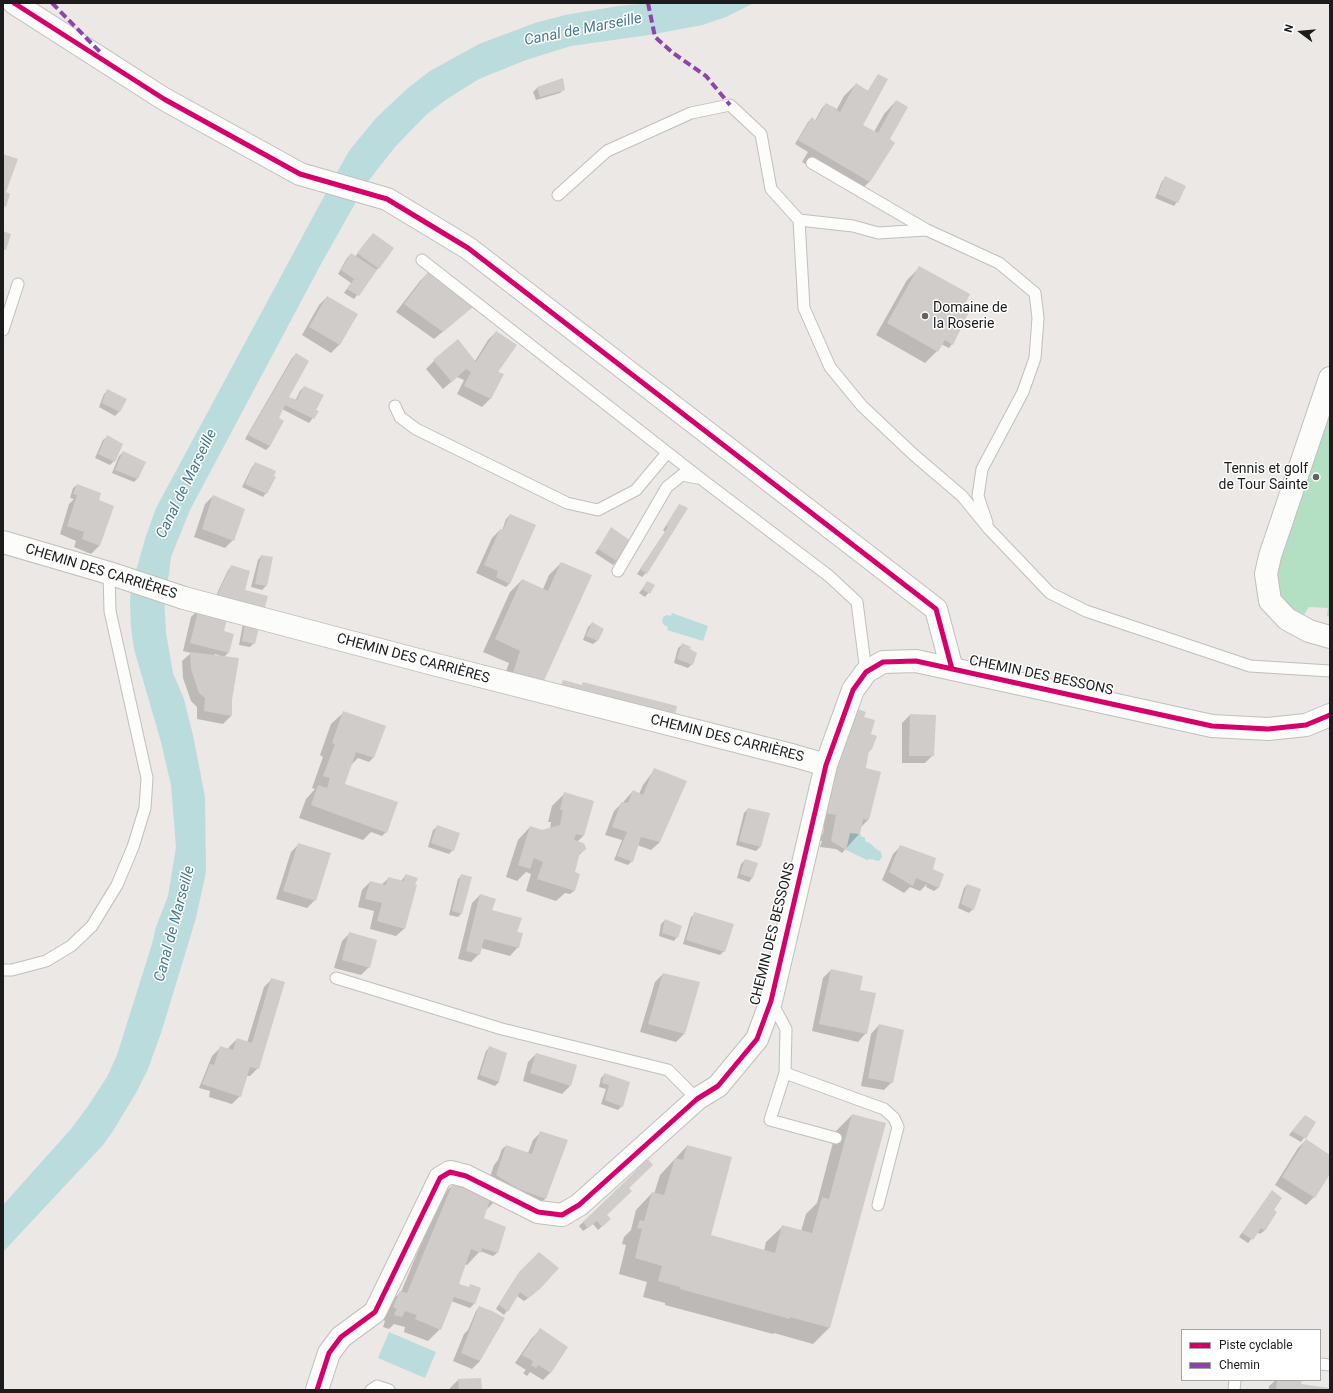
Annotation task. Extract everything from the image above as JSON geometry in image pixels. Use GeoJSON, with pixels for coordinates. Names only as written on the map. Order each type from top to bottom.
{"type":"FeatureCollection","features":[{"type":"Feature","properties":{"kind":"street"},"geometry":{"type":"LineString","coordinates":[[14,3],[164,99],[300,174],[387,199],[468,248],[936,609],[952,669]]}},
{"type":"Feature","properties":{"kind":"street"},"geometry":{"type":"LineString","coordinates":[[1330,378],[1270,556],[1266,574],[1270,601],[1287,619],[1309,631],[1330,637]]}},
{"type":"Feature","properties":{"kind":"street","name":"CHEMIN DES CARRIÈRES"},"geometry":{"type":"LineString","coordinates":[[3,542],[108,573],[125,580],[184,598],[826,765]]}},
{"type":"Feature","properties":{"kind":"street","name":"CHEMIN DES BESSONS"},"geometry":{"type":"LineString","coordinates":[[317,1390],[329,1352],[341,1337],[375,1312],[440,1178],[450,1172],[466,1176],[538,1212],[562,1215],[579,1206],[697,1099],[718,1086],[757,1038],[771,1000],[826,765],[853,690],[866,672],[883,662],[916,661],[1212,726],[1268,729],[1306,725],[1330,715]]}},
{"type":"Feature","properties":{"kind":"lane"},"geometry":{"type":"LineString","coordinates":[[558,195],[607,151],[691,113],[730,105],[761,134],[771,189],[799,220],[802,246],[804,308],[830,367],[862,406],[914,455],[962,496],[989,529],[1050,593],[1086,611],[1250,666],[1330,671]]}},
{"type":"Feature","properties":{"kind":"lane"},"geometry":{"type":"LineString","coordinates":[[812,163],[927,230],[999,263],[1035,293],[1038,318],[1034,358],[1023,392],[982,469],[978,496],[989,529]]}},
{"type":"Feature","properties":{"kind":"lane"},"geometry":{"type":"LineString","coordinates":[[799,220],[853,226],[878,233],[927,230]]}},
{"type":"Feature","properties":{"kind":"lane"},"geometry":{"type":"LineString","coordinates":[[422,260],[667,453],[829,576],[857,602],[866,672]]}},
{"type":"Feature","properties":{"kind":"lane"},"geometry":{"type":"LineString","coordinates":[[3,330],[18,284]]}},
{"type":"Feature","properties":{"kind":"lane"},"geometry":{"type":"LineString","coordinates":[[395,406],[400,417],[416,429],[567,503],[598,510],[636,490],[667,453]]}},
{"type":"Feature","properties":{"kind":"lane"},"geometry":{"type":"LineString","coordinates":[[618,571],[667,487],[682,475],[700,478]]}},
{"type":"Feature","properties":{"kind":"lane"},"geometry":{"type":"LineString","coordinates":[[3,970],[12,970],[46,961],[71,946],[92,926],[118,885],[133,847],[145,808],[147,778],[110,611],[108,573]]}},
{"type":"Feature","properties":{"kind":"lane"},"geometry":{"type":"LineString","coordinates":[[336,978],[502,1029],[668,1070],[697,1099]]}},
{"type":"Feature","properties":{"kind":"lane"},"geometry":{"type":"LineString","coordinates":[[771,1000],[786,1029],[785,1073],[770,1120],[836,1138]]}},
{"type":"Feature","properties":{"kind":"lane"},"geometry":{"type":"LineString","coordinates":[[785,1073],[884,1109],[894,1118],[898,1127],[878,1205]]}},
{"type":"Feature","properties":{"kind":"lane"},"geometry":{"type":"LineString","coordinates":[[370,1390],[377,1386],[389,1390]]}},
{"type":"Feature","properties":{"kind":"green space","name":"Tennis et golf de Tour Sainte"},"geometry":{"type":"Polygon","coordinates":[[[1330,396],[1330,617],[1327,616],[1328,608],[1309,607],[1303,616],[1293,611],[1280,598],[1274,558],[1330,396]]]}},
{"type":"Feature","properties":{"kind":"water","name":"Canal de Marseille"},"geometry":{"type":"Polygon","coordinates":[[[651,3],[754,3],[726,17],[702,25],[649,35],[571,46],[526,60],[479,79],[447,99],[427,114],[395,147],[366,184],[321,264],[190,510],[171,557],[164,596],[166,633],[173,673],[184,699],[193,735],[205,797],[206,872],[196,918],[162,1030],[148,1069],[136,1093],[103,1145],[3,1252],[3,1205],[71,1129],[107,1077],[117,1055],[156,927],[168,896],[176,847],[171,785],[161,742],[134,649],[130,601],[131,588],[156,508],[349,151],[376,118],[408,88],[430,71],[479,44],[535,23],[565,15],[618,6],[651,3]]]}},
{"type":"Feature","properties":{"kind":"water"},"geometry":{"type":"Polygon","coordinates":[[[672,613],[708,626],[703,641],[667,630],[668,627],[664,625],[662,621],[663,617],[667,615],[671,616],[672,613]]]}},
{"type":"Feature","properties":{"kind":"water"},"geometry":{"type":"Polygon","coordinates":[[[850,833],[860,834],[862,837],[865,837],[865,841],[881,852],[882,857],[879,861],[870,859],[867,860],[846,850],[850,833]]]}},
{"type":"Feature","properties":{"kind":"water"},"geometry":{"type":"Polygon","coordinates":[[[389,1332],[436,1352],[425,1378],[378,1358],[389,1332]]]}},
{"type":"Feature","properties":{"kind":"building"},"geometry":{"type":"Polygon","coordinates":[[[878,74],[888,79],[863,125],[878,133],[896,100],[908,107],[890,139],[895,143],[870,182],[798,140],[812,117],[816,121],[826,103],[840,112],[856,83],[868,91],[878,74]]]}},
{"type":"Feature","properties":{"kind":"building"},"geometry":{"type":"Polygon","coordinates":[[[563,78],[565,90],[540,97],[537,87],[563,78]]]}},
{"type":"Feature","properties":{"kind":"building"},"geometry":{"type":"Polygon","coordinates":[[[3,154],[18,159],[6,192],[10,194],[6,207],[3,206],[3,154]]]}},
{"type":"Feature","properties":{"kind":"building"},"geometry":{"type":"Polygon","coordinates":[[[1165,176],[1186,186],[1178,203],[1158,194],[1165,176]]]}},
{"type":"Feature","properties":{"kind":"building"},"geometry":{"type":"Polygon","coordinates":[[[3,231],[11,234],[6,250],[3,249],[3,231]]]}},
{"type":"Feature","properties":{"kind":"building"},"geometry":{"type":"Polygon","coordinates":[[[373,233],[394,248],[379,269],[357,253],[373,233]]]}},
{"type":"Feature","properties":{"kind":"building"},"geometry":{"type":"Polygon","coordinates":[[[351,253],[377,270],[359,296],[347,289],[354,279],[341,270],[351,253]]]}},
{"type":"Feature","properties":{"kind":"building","name":"Domaine de la Roserie"},"geometry":{"type":"Polygon","coordinates":[[[919,266],[970,294],[963,308],[969,312],[953,345],[945,340],[938,352],[887,323],[919,266]]]}},
{"type":"Feature","properties":{"kind":"building"},"geometry":{"type":"Polygon","coordinates":[[[428,272],[473,307],[443,332],[404,304],[428,272]]]}},
{"type":"Feature","properties":{"kind":"building"},"geometry":{"type":"Polygon","coordinates":[[[327,296],[358,314],[340,345],[309,327],[327,296]]]}},
{"type":"Feature","properties":{"kind":"building"},"geometry":{"type":"Polygon","coordinates":[[[496,331],[517,345],[498,372],[504,374],[491,399],[464,386],[471,372],[466,369],[452,382],[433,360],[458,339],[476,362],[496,331]]]}},
{"type":"Feature","properties":{"kind":"building"},"geometry":{"type":"Polygon","coordinates":[[[296,353],[309,361],[289,397],[297,400],[304,386],[324,395],[316,410],[319,411],[314,419],[285,405],[279,418],[284,421],[270,446],[248,435],[296,353]]]}},
{"type":"Feature","properties":{"kind":"building"},"geometry":{"type":"Polygon","coordinates":[[[107,389],[127,399],[120,412],[102,403],[107,389]]]}},
{"type":"Feature","properties":{"kind":"building"},"geometry":{"type":"Polygon","coordinates":[[[107,435],[123,444],[115,462],[98,454],[107,435]]]}},
{"type":"Feature","properties":{"kind":"building"},"geometry":{"type":"Polygon","coordinates":[[[123,451],[146,462],[138,479],[115,470],[123,451]]]}},
{"type":"Feature","properties":{"kind":"building"},"geometry":{"type":"Polygon","coordinates":[[[255,462],[276,471],[274,476],[276,477],[267,494],[245,484],[255,462]]]}},
{"type":"Feature","properties":{"kind":"building"},"geometry":{"type":"Polygon","coordinates":[[[77,484],[101,493],[99,500],[114,506],[100,546],[82,539],[84,532],[67,526],[77,495],[73,494],[77,484]]]}},
{"type":"Feature","properties":{"kind":"building"},"geometry":{"type":"Polygon","coordinates":[[[213,495],[245,509],[234,541],[202,529],[213,495]]]}},
{"type":"Feature","properties":{"kind":"building"},"geometry":{"type":"Polygon","coordinates":[[[679,504],[688,508],[647,574],[640,569],[668,527],[666,525],[679,504]]]}},
{"type":"Feature","properties":{"kind":"building"},"geometry":{"type":"Polygon","coordinates":[[[510,514],[536,525],[510,584],[496,577],[498,571],[484,565],[500,529],[503,530],[510,514]]]}},
{"type":"Feature","properties":{"kind":"building"},"geometry":{"type":"Polygon","coordinates":[[[611,527],[631,541],[618,562],[598,549],[611,527]]]}},
{"type":"Feature","properties":{"kind":"building"},"geometry":{"type":"Polygon","coordinates":[[[261,555],[273,557],[267,586],[255,584],[261,555]]]}},
{"type":"Feature","properties":{"kind":"building"},"geometry":{"type":"Polygon","coordinates":[[[561,562],[592,575],[542,685],[512,676],[520,651],[495,639],[522,579],[548,591],[561,562]]]}},
{"type":"Feature","properties":{"kind":"building"},"geometry":{"type":"Polygon","coordinates":[[[231,565],[250,571],[245,590],[268,596],[264,610],[217,596],[231,565]]]}},
{"type":"Feature","properties":{"kind":"building"},"geometry":{"type":"Polygon","coordinates":[[[647,581],[655,585],[650,594],[642,589],[647,581]]]}},
{"type":"Feature","properties":{"kind":"building"},"geometry":{"type":"Polygon","coordinates":[[[199,608],[228,615],[224,631],[234,634],[229,653],[190,643],[199,608]]]}},
{"type":"Feature","properties":{"kind":"building"},"geometry":{"type":"Polygon","coordinates":[[[246,619],[260,623],[255,644],[242,641],[246,619]]]}},
{"type":"Feature","properties":{"kind":"building"},"geometry":{"type":"Polygon","coordinates":[[[592,622],[604,629],[598,641],[586,636],[592,622]]]}},
{"type":"Feature","properties":{"kind":"building"},"geometry":{"type":"Polygon","coordinates":[[[682,643],[691,647],[690,649],[697,653],[693,665],[677,659],[682,643]]]}},
{"type":"Feature","properties":{"kind":"building"},"geometry":{"type":"Polygon","coordinates":[[[190,652],[239,658],[232,700],[232,716],[204,711],[205,698],[199,693],[191,669],[190,652]]]}},
{"type":"Feature","properties":{"kind":"building"},"geometry":{"type":"Polygon","coordinates":[[[563,680],[582,685],[583,682],[677,706],[674,720],[559,690],[563,680]]]}},
{"type":"Feature","properties":{"kind":"building"},"geometry":{"type":"Polygon","coordinates":[[[855,708],[866,712],[864,717],[875,720],[871,734],[877,736],[872,749],[869,750],[866,768],[881,772],[869,820],[863,819],[860,834],[850,833],[846,850],[831,841],[836,815],[825,813],[829,790],[855,708]]]}},
{"type":"Feature","properties":{"kind":"building"},"geometry":{"type":"Polygon","coordinates":[[[343,711],[386,726],[374,758],[356,752],[345,784],[398,802],[387,833],[311,805],[318,785],[327,788],[330,778],[323,776],[335,744],[332,743],[343,711]]]}},
{"type":"Feature","properties":{"kind":"building"},"geometry":{"type":"Polygon","coordinates":[[[910,714],[936,715],[934,756],[909,756],[910,714]]]}},
{"type":"Feature","properties":{"kind":"building"},"geometry":{"type":"Polygon","coordinates":[[[654,768],[687,781],[660,842],[641,837],[633,862],[617,856],[627,832],[612,827],[621,802],[628,803],[633,790],[643,795],[654,768]]]}},
{"type":"Feature","properties":{"kind":"building"},"geometry":{"type":"Polygon","coordinates":[[[564,792],[594,801],[584,836],[576,834],[574,840],[583,843],[586,849],[583,852],[580,852],[575,872],[580,874],[575,891],[537,879],[543,862],[534,858],[530,869],[518,865],[530,826],[542,830],[560,825],[563,810],[560,810],[564,792]]]}},
{"type":"Feature","properties":{"kind":"building"},"geometry":{"type":"Polygon","coordinates":[[[748,808],[770,813],[761,847],[739,841],[748,808]]]}},
{"type":"Feature","properties":{"kind":"building"},"geometry":{"type":"Polygon","coordinates":[[[437,825],[460,833],[454,851],[431,843],[437,825]]]}},
{"type":"Feature","properties":{"kind":"building"},"geometry":{"type":"Polygon","coordinates":[[[298,843],[331,853],[316,901],[283,891],[298,843]]]}},
{"type":"Feature","properties":{"kind":"building"},"geometry":{"type":"Polygon","coordinates":[[[900,845],[936,858],[933,869],[944,874],[939,888],[916,878],[913,886],[889,872],[900,845]]]}},
{"type":"Feature","properties":{"kind":"building"},"geometry":{"type":"Polygon","coordinates":[[[745,859],[758,863],[753,878],[740,874],[745,859]]]}},
{"type":"Feature","properties":{"kind":"building"},"geometry":{"type":"Polygon","coordinates":[[[405,874],[418,878],[415,884],[417,885],[405,929],[377,921],[382,903],[365,899],[370,881],[386,885],[388,877],[404,881],[405,874]]]}},
{"type":"Feature","properties":{"kind":"building"},"geometry":{"type":"Polygon","coordinates":[[[461,874],[472,877],[462,914],[452,911],[461,874]]]}},
{"type":"Feature","properties":{"kind":"building"},"geometry":{"type":"Polygon","coordinates":[[[967,884],[981,889],[974,910],[961,904],[967,884]]]}},
{"type":"Feature","properties":{"kind":"building"},"geometry":{"type":"Polygon","coordinates":[[[480,894],[496,899],[492,910],[522,918],[517,932],[523,933],[519,948],[484,939],[480,955],[466,951],[480,894]]]}},
{"type":"Feature","properties":{"kind":"building"},"geometry":{"type":"Polygon","coordinates":[[[694,912],[734,924],[725,952],[686,940],[694,912]]]}},
{"type":"Feature","properties":{"kind":"building"},"geometry":{"type":"Polygon","coordinates":[[[665,919],[682,926],[678,938],[662,933],[665,919]]]}},
{"type":"Feature","properties":{"kind":"building"},"geometry":{"type":"Polygon","coordinates":[[[349,932],[377,940],[370,968],[342,960],[349,932]]]}},
{"type":"Feature","properties":{"kind":"building"},"geometry":{"type":"Polygon","coordinates":[[[831,969],[863,976],[860,990],[876,993],[867,1034],[819,1024],[831,969]]]}},
{"type":"Feature","properties":{"kind":"building"},"geometry":{"type":"Polygon","coordinates":[[[663,973],[700,982],[685,1034],[648,1024],[663,973]]]}},
{"type":"Feature","properties":{"kind":"building"},"geometry":{"type":"Polygon","coordinates":[[[271,978],[285,982],[259,1069],[250,1067],[241,1097],[202,1084],[210,1064],[214,1065],[220,1046],[233,1050],[237,1038],[252,1043],[271,978]]]}},
{"type":"Feature","properties":{"kind":"building"},"geometry":{"type":"Polygon","coordinates":[[[879,1024],[904,1030],[893,1083],[868,1078],[879,1024]]]}},
{"type":"Feature","properties":{"kind":"building"},"geometry":{"type":"Polygon","coordinates":[[[489,1046],[507,1053],[499,1082],[480,1075],[489,1046]]]}},
{"type":"Feature","properties":{"kind":"building"},"geometry":{"type":"Polygon","coordinates":[[[536,1053],[577,1065],[571,1086],[530,1073],[536,1053]]]}},
{"type":"Feature","properties":{"kind":"building"},"geometry":{"type":"Polygon","coordinates":[[[604,1073],[630,1082],[623,1107],[605,1100],[609,1085],[602,1083],[604,1073]]]}},
{"type":"Feature","properties":{"kind":"building"},"geometry":{"type":"Polygon","coordinates":[[[852,1114],[886,1123],[830,1328],[790,1317],[790,1319],[680,1289],[680,1287],[658,1281],[662,1266],[635,1258],[642,1229],[637,1228],[640,1220],[644,1221],[652,1192],[664,1195],[675,1158],[683,1160],[687,1145],[732,1157],[711,1235],[775,1253],[782,1225],[812,1233],[822,1197],[829,1199],[852,1114]]]}},
{"type":"Feature","properties":{"kind":"building"},"geometry":{"type":"Polygon","coordinates":[[[1305,1115],[1316,1122],[1306,1139],[1292,1131],[1305,1115]]]}},
{"type":"Feature","properties":{"kind":"building"},"geometry":{"type":"Polygon","coordinates":[[[540,1131],[568,1140],[546,1199],[519,1189],[496,1175],[506,1145],[532,1154],[540,1131]]]}},
{"type":"Feature","properties":{"kind":"building"},"geometry":{"type":"Polygon","coordinates":[[[1306,1139],[1330,1155],[1330,1174],[1315,1198],[1282,1177],[1306,1139]]]}},
{"type":"Feature","properties":{"kind":"building"},"geometry":{"type":"Polygon","coordinates":[[[648,1159],[653,1165],[629,1188],[632,1191],[607,1215],[611,1219],[602,1227],[597,1221],[588,1228],[583,1222],[648,1159]]]}},
{"type":"Feature","properties":{"kind":"building"},"geometry":{"type":"Polygon","coordinates":[[[453,1183],[496,1199],[495,1202],[490,1200],[484,1218],[506,1227],[498,1253],[482,1248],[481,1253],[471,1249],[459,1284],[469,1287],[470,1284],[481,1288],[475,1304],[454,1297],[441,1330],[415,1319],[417,1315],[405,1311],[402,1317],[394,1315],[397,1309],[393,1307],[400,1291],[407,1293],[453,1183]]]}},
{"type":"Feature","properties":{"kind":"building"},"geometry":{"type":"Polygon","coordinates":[[[1272,1190],[1282,1198],[1274,1210],[1277,1212],[1265,1231],[1261,1228],[1253,1240],[1242,1233],[1272,1190]]]}},
{"type":"Feature","properties":{"kind":"building"},"geometry":{"type":"Polygon","coordinates":[[[539,1252],[559,1268],[540,1289],[528,1298],[520,1292],[508,1312],[499,1305],[519,1272],[539,1252]]]}},
{"type":"Feature","properties":{"kind":"building"},"geometry":{"type":"Polygon","coordinates":[[[479,1306],[505,1318],[480,1361],[461,1353],[479,1306]]]}},
{"type":"Feature","properties":{"kind":"building"},"geometry":{"type":"Polygon","coordinates":[[[540,1328],[568,1347],[551,1373],[538,1365],[536,1368],[531,1365],[533,1361],[522,1355],[540,1328]]]}},
{"type":"Feature","properties":{"kind":"building"},"geometry":{"type":"Polygon","coordinates":[[[481,1378],[482,1390],[459,1390],[458,1379],[481,1378]]]}},
{"type":"Feature","properties":{"kind":"building"},"geometry":{"type":"Polygon","coordinates":[[[1277,1381],[1302,1381],[1301,1384],[1330,1388],[1330,1390],[1276,1390],[1277,1381]]]}},
{"type":"Feature","properties":{"kind":"marked path"},"geometry":{"type":"LineString","coordinates":[[52,3],[102,54]]}},
{"type":"Feature","properties":{"kind":"marked path"},"geometry":{"type":"LineString","coordinates":[[648,3],[655,37],[673,53],[706,76],[730,105]]}},
{"type":"Feature","properties":{"kind":"cycle path"},"geometry":{"type":"LineString","coordinates":[[14,3],[164,99],[300,174],[387,199],[468,248],[936,609],[952,669]]}},
{"type":"Feature","properties":{"kind":"cycle path"},"geometry":{"type":"LineString","coordinates":[[317,1390],[329,1353],[341,1337],[375,1312],[440,1178],[450,1172],[466,1176],[538,1212],[562,1215],[579,1205],[697,1099],[718,1086],[757,1039],[771,1001],[826,765],[853,690],[866,672],[883,662],[916,661],[1212,726],[1268,729],[1306,725],[1330,715]]}},
{"type":"Feature","properties":{"kind":"place","name":"Domaine de la Roserie"},"geometry":{"type":"Point","coordinates":[925,316]}},
{"type":"Feature","properties":{"kind":"place","name":"Tennis et golf de Tour Sainte"},"geometry":{"type":"Point","coordinates":[1316,477]}}]}
